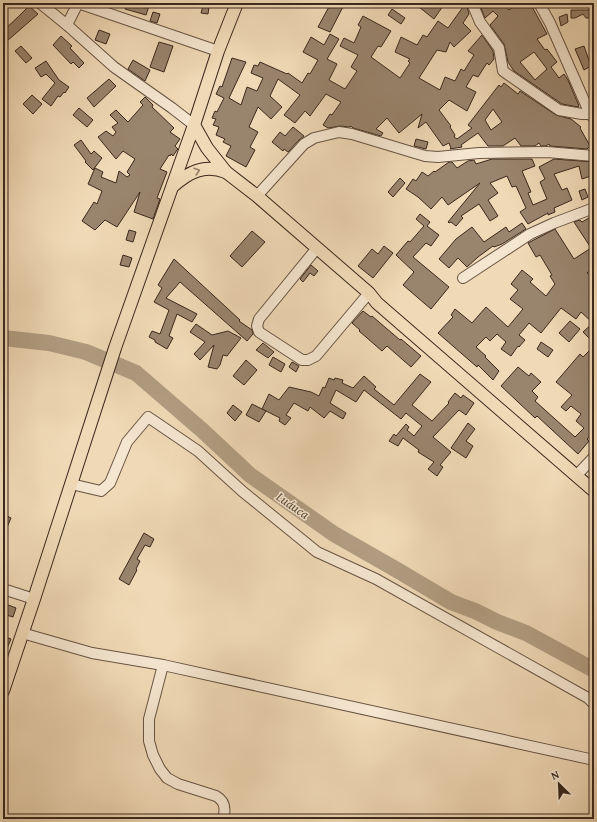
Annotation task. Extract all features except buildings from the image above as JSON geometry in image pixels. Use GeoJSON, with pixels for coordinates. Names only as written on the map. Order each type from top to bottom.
{"type":"FeatureCollection","features":[{"type":"Feature","properties":{"kind":"main road"},"geometry":{"type":"LineString","coordinates":[[3,691],[115,348],[194,125],[218,51],[237,3]]}},
{"type":"Feature","properties":{"kind":"main road"},"geometry":{"type":"LineString","coordinates":[[194,125],[207,148],[226,172],[257,196],[317,248],[368,293],[377,303],[594,491]]}},
{"type":"Feature","properties":{"kind":"main road"},"geometry":{"type":"LineString","coordinates":[[172,187],[185,176],[197,171],[216,168],[226,172]]}},
{"type":"Feature","properties":{"kind":"street"},"geometry":{"type":"LineString","coordinates":[[40,3],[114,67],[194,125]]}},
{"type":"Feature","properties":{"kind":"street"},"geometry":{"type":"LineString","coordinates":[[67,25],[78,3],[218,51]]}},
{"type":"Feature","properties":{"kind":"street"},"geometry":{"type":"LineString","coordinates":[[472,3],[480,22],[499,48],[503,70],[559,110],[592,116]]}},
{"type":"Feature","properties":{"kind":"street"},"geometry":{"type":"LineString","coordinates":[[538,3],[550,23],[592,116]]}},
{"type":"Feature","properties":{"kind":"street"},"geometry":{"type":"LineString","coordinates":[[257,196],[304,144],[314,138],[339,132],[352,134],[425,156],[438,157],[479,153],[547,152],[594,156]]}},
{"type":"Feature","properties":{"kind":"street"},"geometry":{"type":"LineString","coordinates":[[463,278],[530,234],[594,208]]}},
{"type":"Feature","properties":{"kind":"street"},"geometry":{"type":"LineString","coordinates":[[317,248],[259,319],[257,326],[259,332],[302,360],[312,359],[368,293]]}},
{"type":"Feature","properties":{"kind":"street"},"geometry":{"type":"LineString","coordinates":[[71,484],[101,491],[110,483],[127,442],[148,417],[198,451],[242,491],[317,552],[376,579],[588,698],[594,704]]}},
{"type":"Feature","properties":{"kind":"street"},"geometry":{"type":"LineString","coordinates":[[576,476],[594,457]]}},
{"type":"Feature","properties":{"kind":"street"},"geometry":{"type":"LineString","coordinates":[[3,589],[34,599]]}},
{"type":"Feature","properties":{"kind":"street"},"geometry":{"type":"LineString","coordinates":[[22,633],[92,653],[163,665],[594,760]]}},
{"type":"Feature","properties":{"kind":"street"},"geometry":{"type":"LineString","coordinates":[[163,665],[149,719],[149,741],[153,755],[160,769],[167,778],[178,784],[220,798],[225,808],[223,819]]}},
{"type":"Feature","properties":{"kind":"waterway","name":"Luáuca"},"geometry":{"type":"LineString","coordinates":[[3,338],[49,343],[86,352],[136,373],[203,431],[250,475],[334,534],[451,602],[526,633],[594,670]]}}]}
